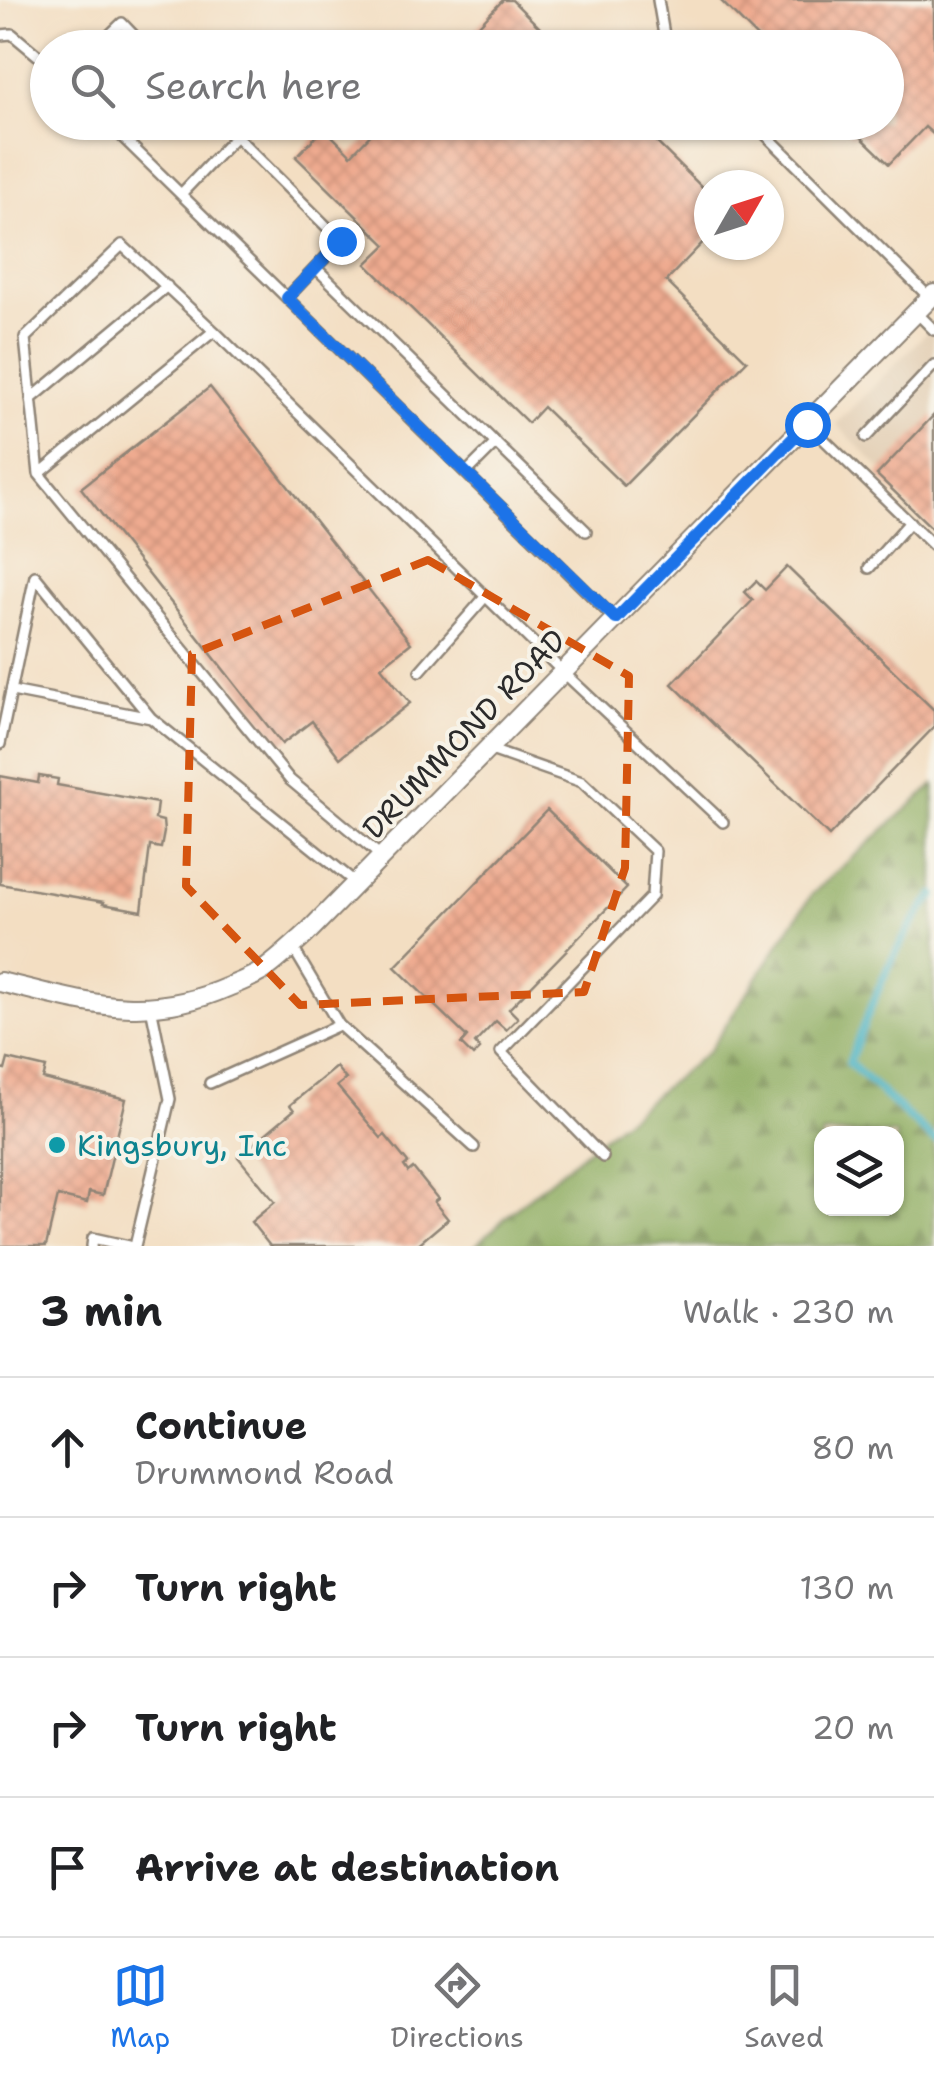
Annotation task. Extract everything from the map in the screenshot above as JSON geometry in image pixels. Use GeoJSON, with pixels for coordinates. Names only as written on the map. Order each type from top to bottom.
{"type":"FeatureCollection","features":[{"type":"Feature","properties":{"kind":"street","name":"DRUMMOND ROAD"},"geometry":{"type":"LineString","coordinates":[[0,982],[92,1004],[130,1008],[165,1006],[213,994],[262,972],[382,857],[932,296]]}},
{"type":"Feature","properties":{"kind":"lane"},"geometry":{"type":"LineString","coordinates":[[658,0],[663,30]]}},
{"type":"Feature","properties":{"kind":"lane"},"geometry":{"type":"LineString","coordinates":[[0,35],[12,34],[30,49]]}},
{"type":"Feature","properties":{"kind":"lane"},"geometry":{"type":"LineString","coordinates":[[126,140],[616,619]]}},
{"type":"Feature","properties":{"kind":"lane"},"geometry":{"type":"LineString","coordinates":[[181,194],[232,140]]}},
{"type":"Feature","properties":{"kind":"lane"},"geometry":{"type":"LineString","coordinates":[[240,140],[341,241],[287,298]]}},
{"type":"Feature","properties":{"kind":"lane"},"geometry":{"type":"LineString","coordinates":[[772,140],[932,296]]}},
{"type":"Feature","properties":{"kind":"lane"},"geometry":{"type":"LineString","coordinates":[[382,857],[290,780],[39,474],[25,338],[122,244],[723,822]]}},
{"type":"Feature","properties":{"kind":"lane"},"geometry":{"type":"LineString","coordinates":[[316,268],[586,531]]}},
{"type":"Feature","properties":{"kind":"lane"},"geometry":{"type":"LineString","coordinates":[[32,399],[167,286]]}},
{"type":"Feature","properties":{"kind":"lane"},"geometry":{"type":"LineString","coordinates":[[916,312],[934,330]]}},
{"type":"Feature","properties":{"kind":"lane"},"geometry":{"type":"LineString","coordinates":[[39,474],[214,331]]}},
{"type":"Feature","properties":{"kind":"lane"},"geometry":{"type":"LineString","coordinates":[[866,437],[934,365]]}},
{"type":"Feature","properties":{"kind":"lane"},"geometry":{"type":"LineString","coordinates":[[807,424],[934,546]]}},
{"type":"Feature","properties":{"kind":"lane"},"geometry":{"type":"LineString","coordinates":[[466,473],[496,443]]}},
{"type":"Feature","properties":{"kind":"lane"},"geometry":{"type":"LineString","coordinates":[[869,568],[910,522]]}},
{"type":"Feature","properties":{"kind":"lane"},"geometry":{"type":"LineString","coordinates":[[0,744],[35,576],[151,718],[356,883]]}},
{"type":"Feature","properties":{"kind":"lane"},"geometry":{"type":"LineString","coordinates":[[420,671],[486,596]]}},
{"type":"Feature","properties":{"kind":"lane"},"geometry":{"type":"LineString","coordinates":[[12,690],[151,718]]}},
{"type":"Feature","properties":{"kind":"lane"},"geometry":{"type":"LineString","coordinates":[[488,749],[582,782],[655,851],[652,896],[501,1052],[603,1157]]}},
{"type":"Feature","properties":{"kind":"lane"},"geometry":{"type":"LineString","coordinates":[[292,946],[338,1025],[474,1147]]}},
{"type":"Feature","properties":{"kind":"lane"},"geometry":{"type":"LineString","coordinates":[[92,1246],[94,1238],[132,1246],[170,1099],[151,1007]]}},
{"type":"Feature","properties":{"kind":"lane"},"geometry":{"type":"LineString","coordinates":[[210,1083],[338,1025]]}},
{"type":"Feature","properties":{"kind":"highlighted area"},"geometry":{"type":"Polygon","coordinates":[[[428,560],[629,676],[625,868],[584,992],[300,1005],[186,886],[192,654],[428,560]]]}},
{"type":"Feature","properties":{"kind":"shaded area"},"geometry":{"type":"Polygon","coordinates":[[[934,325],[934,522],[836,424],[934,325]]]}},
{"type":"Feature","properties":{"kind":"green space"},"geometry":{"type":"Polygon","coordinates":[[[934,785],[934,1246],[475,1246],[709,1051],[812,894],[934,785]]]}},
{"type":"Feature","properties":{"kind":"building"},"geometry":{"type":"Polygon","coordinates":[[[503,0],[512,0],[542,30],[474,30],[503,0]]]}},
{"type":"Feature","properties":{"kind":"building"},"geometry":{"type":"Polygon","coordinates":[[[720,0],[934,0],[934,135],[925,127],[889,164],[864,140],[904,140],[904,30],[750,30],[720,0]]]}},
{"type":"Feature","properties":{"kind":"building"},"geometry":{"type":"Polygon","coordinates":[[[312,140],[336,140],[351,155],[366,140],[654,140],[694,179],[694,252],[666,281],[747,361],[624,486],[543,407],[528,423],[366,264],[386,245],[296,157],[312,140]]]}},
{"type":"Feature","properties":{"kind":"building"},"geometry":{"type":"Polygon","coordinates":[[[210,387],[411,643],[381,667],[410,703],[340,758],[312,721],[282,744],[81,488],[210,387]]]}},
{"type":"Feature","properties":{"kind":"building"},"geometry":{"type":"Polygon","coordinates":[[[934,415],[934,530],[877,475],[934,415]]]}},
{"type":"Feature","properties":{"kind":"building"},"geometry":{"type":"Polygon","coordinates":[[[787,567],[934,710],[934,727],[829,836],[672,684],[753,600],[745,592],[756,581],[765,590],[787,567]]]}},
{"type":"Feature","properties":{"kind":"building"},"geometry":{"type":"Polygon","coordinates":[[[0,776],[38,783],[39,776],[58,779],[57,785],[157,803],[155,819],[163,821],[164,832],[161,848],[150,846],[142,911],[0,884],[0,776]]]}},
{"type":"Feature","properties":{"kind":"building"},"geometry":{"type":"Polygon","coordinates":[[[547,810],[627,888],[509,1009],[518,1018],[506,1030],[496,1021],[475,1043],[480,1049],[473,1056],[461,1044],[467,1037],[395,967],[547,810]]]}},
{"type":"Feature","properties":{"kind":"building","name":"Kingsbury, Inc"},"geometry":{"type":"Polygon","coordinates":[[[8,1059],[46,1068],[43,1079],[126,1099],[103,1195],[89,1192],[87,1203],[58,1196],[46,1246],[0,1246],[0,1069],[5,1070],[8,1059]]]}},
{"type":"Feature","properties":{"kind":"building"},"geometry":{"type":"Polygon","coordinates":[[[336,1067],[346,1079],[337,1086],[381,1138],[385,1135],[408,1163],[404,1166],[408,1172],[413,1168],[438,1199],[434,1202],[448,1219],[416,1246],[270,1246],[251,1222],[275,1202],[238,1157],[294,1110],[290,1105],[336,1067]]]}},
{"type":"Feature","properties":{"kind":"waterway"},"geometry":{"type":"LineString","coordinates":[[934,895],[895,954],[849,1063],[934,1140]]}},
{"type":"Feature","properties":{"kind":"place","name":"Kingsbury, Inc"},"geometry":{"type":"Point","coordinates":[57,1145]}},
{"type":"Feature","properties":{"kind":"route"},"geometry":{"type":"LineString","coordinates":[[341,241],[287,298],[616,619],[807,424]]}}]}
